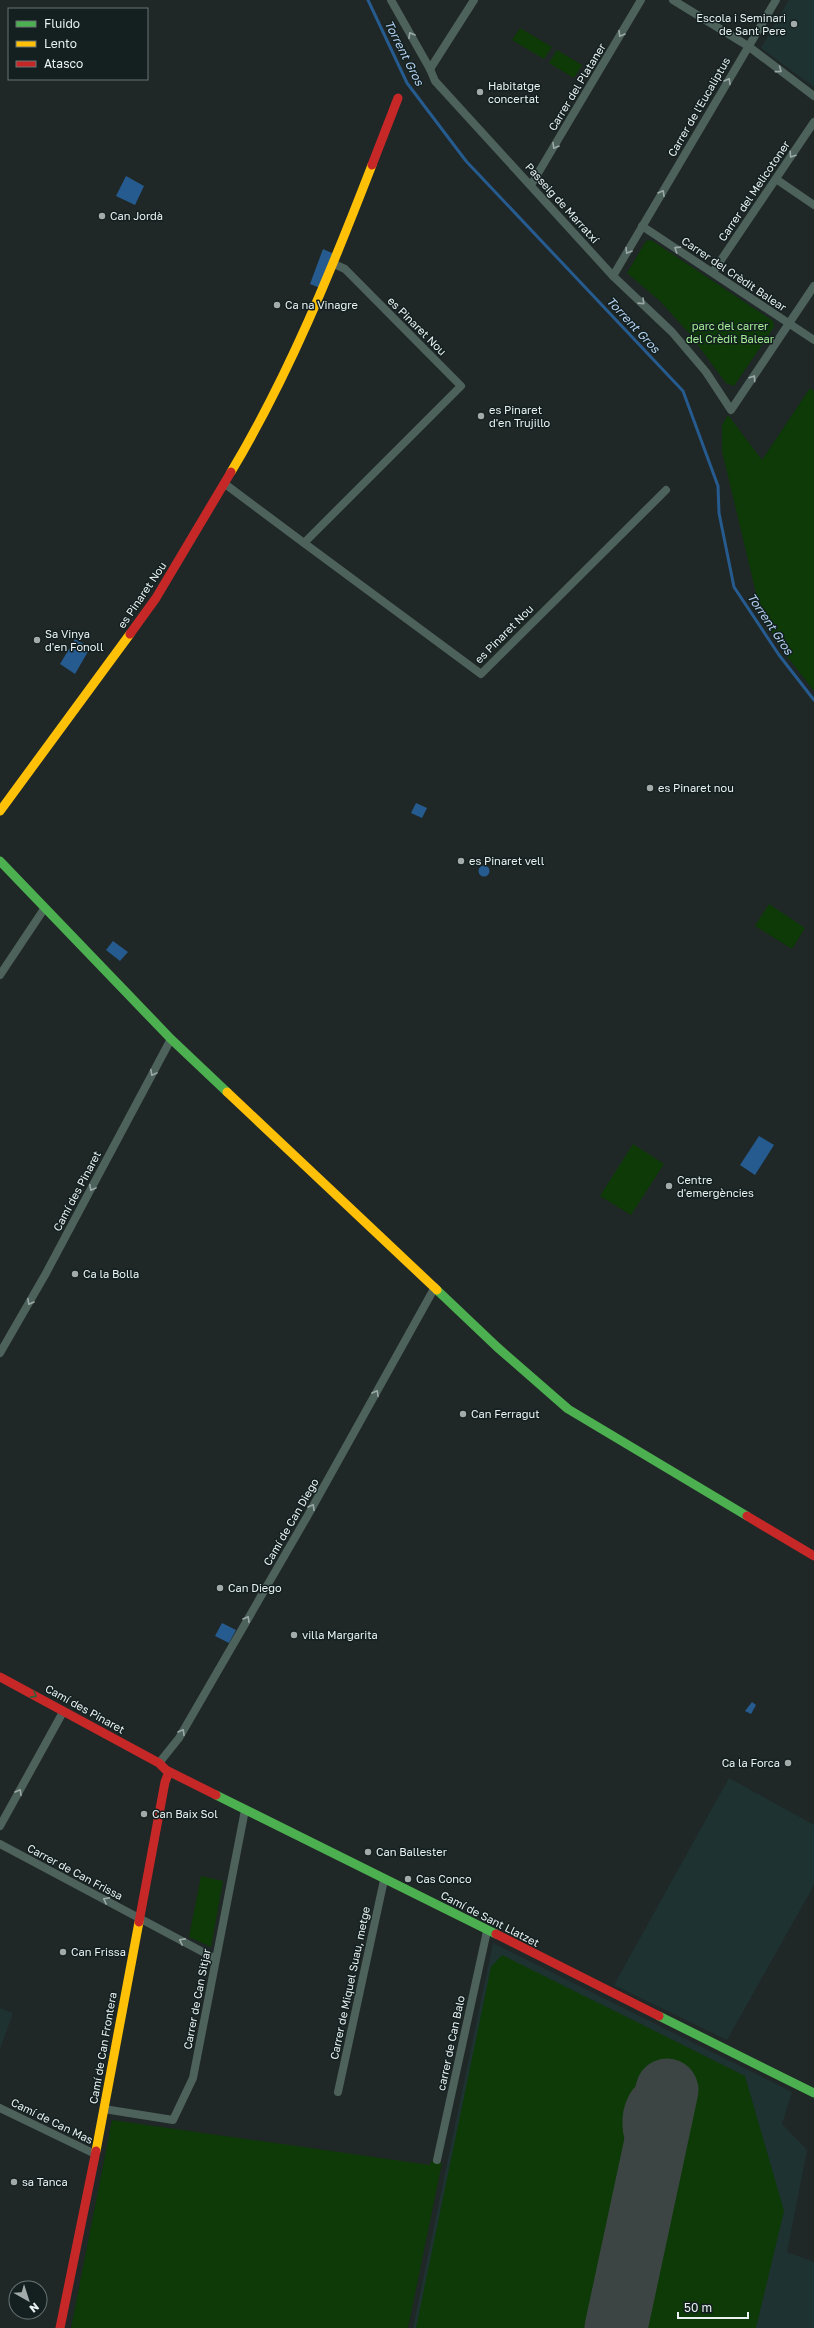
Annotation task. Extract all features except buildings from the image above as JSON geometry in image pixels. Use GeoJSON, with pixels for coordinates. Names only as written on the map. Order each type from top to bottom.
{"type":"FeatureCollection","features":[{"type":"Feature","properties":{"kind":"street","name":"Passeig de Marratxí"},"geometry":{"type":"LineString","coordinates":[[391,0],[430,69],[435,81],[532,185],[613,276],[672,332],[706,372],[731,410],[789,324]]}},
{"type":"Feature","properties":{"kind":"street"},"geometry":{"type":"LineString","coordinates":[[430,69],[474,0]]}},
{"type":"Feature","properties":{"kind":"street","name":"Carrer del Plataner"},"geometry":{"type":"LineString","coordinates":[[532,185],[641,0]]}},
{"type":"Feature","properties":{"kind":"street"},"geometry":{"type":"LineString","coordinates":[[672,0],[748,46],[814,96]]}},
{"type":"Feature","properties":{"kind":"street","name":"Carrer de l'Eucaliptus"},"geometry":{"type":"LineString","coordinates":[[613,276],[776,0]]}},
{"type":"Feature","properties":{"kind":"street","name":"es Pinaret Nou"},"geometry":{"type":"LineString","coordinates":[[0,811],[156,598],[225,484],[300,342],[334,264],[398,98]]}},
{"type":"Feature","properties":{"kind":"street","name":"Carrer del Melicotoner"},"geometry":{"type":"LineString","coordinates":[[713,272],[814,122]]}},
{"type":"Feature","properties":{"kind":"street"},"geometry":{"type":"LineString","coordinates":[[776,179],[814,205]]}},
{"type":"Feature","properties":{"kind":"street","name":"Carrer del Crèdit Balear"},"geometry":{"type":"LineString","coordinates":[[642,226],[814,340]]}},
{"type":"Feature","properties":{"kind":"street","name":"es Pinaret Nou"},"geometry":{"type":"LineString","coordinates":[[304,543],[461,386],[345,269],[334,264]]}},
{"type":"Feature","properties":{"kind":"street"},"geometry":{"type":"LineString","coordinates":[[789,324],[814,286]]}},
{"type":"Feature","properties":{"kind":"street","name":"es Pinaret Nou"},"geometry":{"type":"LineString","coordinates":[[225,484],[481,674],[666,490]]}},
{"type":"Feature","properties":{"kind":"street"},"geometry":{"type":"LineString","coordinates":[[0,861],[44,909],[172,1038],[497,1347],[568,1409],[814,1556]]}},
{"type":"Feature","properties":{"kind":"street"},"geometry":{"type":"LineString","coordinates":[[0,975],[44,909]]}},
{"type":"Feature","properties":{"kind":"street","name":"Camí des Pinaret"},"geometry":{"type":"LineString","coordinates":[[0,1353],[45,1275],[172,1038]]}},
{"type":"Feature","properties":{"kind":"street","name":"Camí de Can Diego"},"geometry":{"type":"LineString","coordinates":[[159,1763],[179,1738],[308,1515],[435,1287]]}},
{"type":"Feature","properties":{"kind":"street","name":"Camí des Pinaret"},"geometry":{"type":"LineString","coordinates":[[0,1677],[159,1763]]}},
{"type":"Feature","properties":{"kind":"street"},"geometry":{"type":"LineString","coordinates":[[0,1826],[63,1712]]}},
{"type":"Feature","properties":{"kind":"street","name":"Camí de Sant Llatzet"},"geometry":{"type":"LineString","coordinates":[[159,1763],[169,1772],[814,2093]]}},
{"type":"Feature","properties":{"kind":"street","name":"Camí de Can Frontera"},"geometry":{"type":"LineString","coordinates":[[60,2328],[141,1918],[165,1782],[169,1772]]}},
{"type":"Feature","properties":{"kind":"street","name":"Carrer de Can Sitjar"},"geometry":{"type":"LineString","coordinates":[[104,2109],[173,2120],[193,2078],[245,1810]]}},
{"type":"Feature","properties":{"kind":"street","name":"Carrer de Can Frissa"},"geometry":{"type":"LineString","coordinates":[[0,1844],[216,1959]]}},
{"type":"Feature","properties":{"kind":"street","name":"Carrer de Miquel Suau, metge"},"geometry":{"type":"LineString","coordinates":[[338,2092],[384,1880]]}},
{"type":"Feature","properties":{"kind":"street","name":"carrer de Can Balo"},"geometry":{"type":"LineString","coordinates":[[437,2160],[487,1931]]}},
{"type":"Feature","properties":{"kind":"street","name":"Camí de Can Mas"},"geometry":{"type":"LineString","coordinates":[[0,2108],[95,2154]]}},
{"type":"Feature","properties":{"kind":"shaded area","name":"Escola i Seminari de Sant Pere"},"geometry":{"type":"Polygon","coordinates":[[[789,0],[814,0],[814,87],[761,48],[789,0]]]}},
{"type":"Feature","properties":{"kind":"shaded area"},"geometry":{"type":"Polygon","coordinates":[[[729,1778],[814,1825],[814,1885],[727,2040],[614,1985],[729,1778]]]}},
{"type":"Feature","properties":{"kind":"shaded area"},"geometry":{"type":"Polygon","coordinates":[[[493,1943],[792,2092],[782,2124],[807,2150],[787,2252],[814,2262],[814,2328],[413,2328],[493,1943]]]}},
{"type":"Feature","properties":{"kind":"shaded area"},"geometry":{"type":"Polygon","coordinates":[[[0,2008],[13,2013],[0,2049],[0,2008]]]}},
{"type":"Feature","properties":{"kind":"green space"},"geometry":{"type":"Polygon","coordinates":[[[520,28],[552,47],[544,59],[512,40],[520,28]]]}},
{"type":"Feature","properties":{"kind":"green space"},"geometry":{"type":"Polygon","coordinates":[[[557,50],[582,65],[574,78],[549,63],[557,50]]]}},
{"type":"Feature","properties":{"kind":"green space","name":"parc del carrer del Crèdit Balear"},"geometry":{"type":"Polygon","coordinates":[[[651,240],[773,321],[774,327],[734,386],[726,383],[689,333],[660,301],[627,273],[646,241],[651,240]]]}},
{"type":"Feature","properties":{"kind":"green space"},"geometry":{"type":"Polygon","coordinates":[[[810,388],[814,391],[814,691],[783,651],[761,614],[722,451],[722,425],[728,415],[762,460],[810,388]]]}},
{"type":"Feature","properties":{"kind":"green space"},"geometry":{"type":"Polygon","coordinates":[[[769,904],[805,928],[792,949],[755,926],[769,904]]]}},
{"type":"Feature","properties":{"kind":"green space"},"geometry":{"type":"Polygon","coordinates":[[[633,1144],[664,1164],[631,1215],[600,1196],[633,1144]]]}},
{"type":"Feature","properties":{"kind":"green space"},"geometry":{"type":"Polygon","coordinates":[[[201,1876],[223,1881],[211,1947],[189,1937],[201,1876]]]}},
{"type":"Feature","properties":{"kind":"green space"},"geometry":{"type":"Polygon","coordinates":[[[502,1955],[745,2076],[784,2211],[756,2328],[632,2328],[683,2091],[637,2081],[628,2128],[638,2157],[600,2328],[416,2328],[491,1967],[502,1955]]]}},
{"type":"Feature","properties":{"kind":"green space"},"geometry":{"type":"Polygon","coordinates":[[[112,2120],[430,2165],[431,2161],[442,2163],[408,2328],[71,2328],[112,2120]]]}},
{"type":"Feature","properties":{"kind":"water"},"geometry":{"type":"Polygon","coordinates":[[[126,176],[144,186],[135,205],[116,196],[126,176]]]}},
{"type":"Feature","properties":{"kind":"water"},"geometry":{"type":"Polygon","coordinates":[[[323,249],[334,254],[320,288],[310,284],[323,249]]]}},
{"type":"Feature","properties":{"kind":"water"},"geometry":{"type":"Polygon","coordinates":[[[75,639],[90,648],[75,674],[60,664],[75,639]]]}},
{"type":"Feature","properties":{"kind":"water"},"geometry":{"type":"Polygon","coordinates":[[[416,803],[427,808],[422,818],[411,813],[416,803]]]}},
{"type":"Feature","properties":{"kind":"water"},"geometry":{"type":"Polygon","coordinates":[[[484,865],[488,867],[490,871],[488,875],[484,877],[480,875],[478,871],[480,867],[484,865]]]}},
{"type":"Feature","properties":{"kind":"water"},"geometry":{"type":"Polygon","coordinates":[[[113,941],[128,952],[120,961],[106,950],[113,941]]]}},
{"type":"Feature","properties":{"kind":"water"},"geometry":{"type":"Polygon","coordinates":[[[759,1136],[774,1145],[755,1175],[740,1165],[759,1136]]]}},
{"type":"Feature","properties":{"kind":"water"},"geometry":{"type":"Polygon","coordinates":[[[222,1623],[236,1630],[229,1643],[215,1636],[222,1623]]]}},
{"type":"Feature","properties":{"kind":"water"},"geometry":{"type":"Polygon","coordinates":[[[752,1702],[756,1705],[751,1714],[745,1711],[752,1702]]]}},
{"type":"Feature","properties":{"kind":"waterway","name":"Torrent Gros"},"geometry":{"type":"LineString","coordinates":[[368,0],[407,83],[466,161],[683,391],[718,486],[719,513],[734,587],[779,655],[814,700]]}},
{"type":"Feature","properties":{"kind":"taxiway"},"geometry":{"type":"LineString","coordinates":[[657,2090],[666,2093],[671,2097],[674,2105],[674,2111],[672,2117],[654,2145],[648,2174],[646,2162],[637,2138],[635,2120],[637,2108],[642,2098],[651,2091],[657,2090]]}},
{"type":"Feature","properties":{"kind":"runway"},"geometry":{"type":"LineString","coordinates":[[616,2328],[667,2090]]}},
{"type":"Feature","properties":{"kind":"traffic: fast"},"geometry":{"type":"LineString","coordinates":[[0,861],[171,1039],[227,1092]]}},
{"type":"Feature","properties":{"kind":"traffic: fast"},"geometry":{"type":"LineString","coordinates":[[437,1290],[497,1347],[568,1409],[747,1516]]}},
{"type":"Feature","properties":{"kind":"traffic: fast"},"geometry":{"type":"LineString","coordinates":[[216,1795],[496,1934]]}},
{"type":"Feature","properties":{"kind":"traffic: fast"},"geometry":{"type":"LineString","coordinates":[[659,2016],[814,2093]]}},
{"type":"Feature","properties":{"kind":"traffic: slow"},"geometry":{"type":"LineString","coordinates":[[231,472],[272,398],[308,322],[372,165]]}},
{"type":"Feature","properties":{"kind":"traffic: slow"},"geometry":{"type":"LineString","coordinates":[[0,811],[130,634]]}},
{"type":"Feature","properties":{"kind":"traffic: slow"},"geometry":{"type":"LineString","coordinates":[[227,1092],[437,1290]]}},
{"type":"Feature","properties":{"kind":"traffic: slow"},"geometry":{"type":"LineString","coordinates":[[96,2151],[139,1922]]}},
{"type":"Feature","properties":{"kind":"traffic: jam"},"geometry":{"type":"LineString","coordinates":[[372,165],[398,98]]}},
{"type":"Feature","properties":{"kind":"traffic: jam"},"geometry":{"type":"LineString","coordinates":[[130,634],[156,598],[231,472]]}},
{"type":"Feature","properties":{"kind":"traffic: jam"},"geometry":{"type":"LineString","coordinates":[[747,1516],[814,1556]]}},
{"type":"Feature","properties":{"kind":"traffic: jam"},"geometry":{"type":"LineString","coordinates":[[0,1677],[159,1763],[166,1770],[216,1795]]}},
{"type":"Feature","properties":{"kind":"traffic: jam"},"geometry":{"type":"LineString","coordinates":[[139,1922],[165,1782],[169,1772]]}},
{"type":"Feature","properties":{"kind":"traffic: jam"},"geometry":{"type":"LineString","coordinates":[[496,1934],[659,2016]]}},
{"type":"Feature","properties":{"kind":"traffic: jam"},"geometry":{"type":"LineString","coordinates":[[60,2328],[96,2151]]}},
{"type":"Feature","properties":{"kind":"place","name":"Escola i Seminari de Sant Pere"},"geometry":{"type":"Point","coordinates":[794,24]}},
{"type":"Feature","properties":{"kind":"place","name":"Habitatge concertat"},"geometry":{"type":"Point","coordinates":[480,92]}},
{"type":"Feature","properties":{"kind":"place","name":"Can Jordà"},"geometry":{"type":"Point","coordinates":[102,216]}},
{"type":"Feature","properties":{"kind":"place","name":"Ca na Vinagre"},"geometry":{"type":"Point","coordinates":[277,305]}},
{"type":"Feature","properties":{"kind":"place","name":"es Pinaret d'en Trujillo"},"geometry":{"type":"Point","coordinates":[481,416]}},
{"type":"Feature","properties":{"kind":"place","name":"Sa Vinya d'en Fonoll"},"geometry":{"type":"Point","coordinates":[37,640]}},
{"type":"Feature","properties":{"kind":"place","name":"es Pinaret nou"},"geometry":{"type":"Point","coordinates":[650,788]}},
{"type":"Feature","properties":{"kind":"place","name":"es Pinaret vell"},"geometry":{"type":"Point","coordinates":[461,861]}},
{"type":"Feature","properties":{"kind":"place","name":"Centre d'emergències"},"geometry":{"type":"Point","coordinates":[669,1186]}},
{"type":"Feature","properties":{"kind":"place","name":"Ca la Bolla"},"geometry":{"type":"Point","coordinates":[75,1274]}},
{"type":"Feature","properties":{"kind":"place","name":"Can Ferragut"},"geometry":{"type":"Point","coordinates":[463,1414]}},
{"type":"Feature","properties":{"kind":"place","name":"Can Diego"},"geometry":{"type":"Point","coordinates":[220,1588]}},
{"type":"Feature","properties":{"kind":"place","name":"villa Margarita"},"geometry":{"type":"Point","coordinates":[294,1635]}},
{"type":"Feature","properties":{"kind":"place","name":"Ca la Forca"},"geometry":{"type":"Point","coordinates":[788,1763]}},
{"type":"Feature","properties":{"kind":"place","name":"Can Baix Sol"},"geometry":{"type":"Point","coordinates":[144,1814]}},
{"type":"Feature","properties":{"kind":"place","name":"Can Ballester"},"geometry":{"type":"Point","coordinates":[368,1852]}},
{"type":"Feature","properties":{"kind":"place","name":"Cas Conco"},"geometry":{"type":"Point","coordinates":[408,1879]}},
{"type":"Feature","properties":{"kind":"place","name":"Can Frissa"},"geometry":{"type":"Point","coordinates":[63,1952]}},
{"type":"Feature","properties":{"kind":"place","name":"sa Tanca"},"geometry":{"type":"Point","coordinates":[14,2182]}}]}
